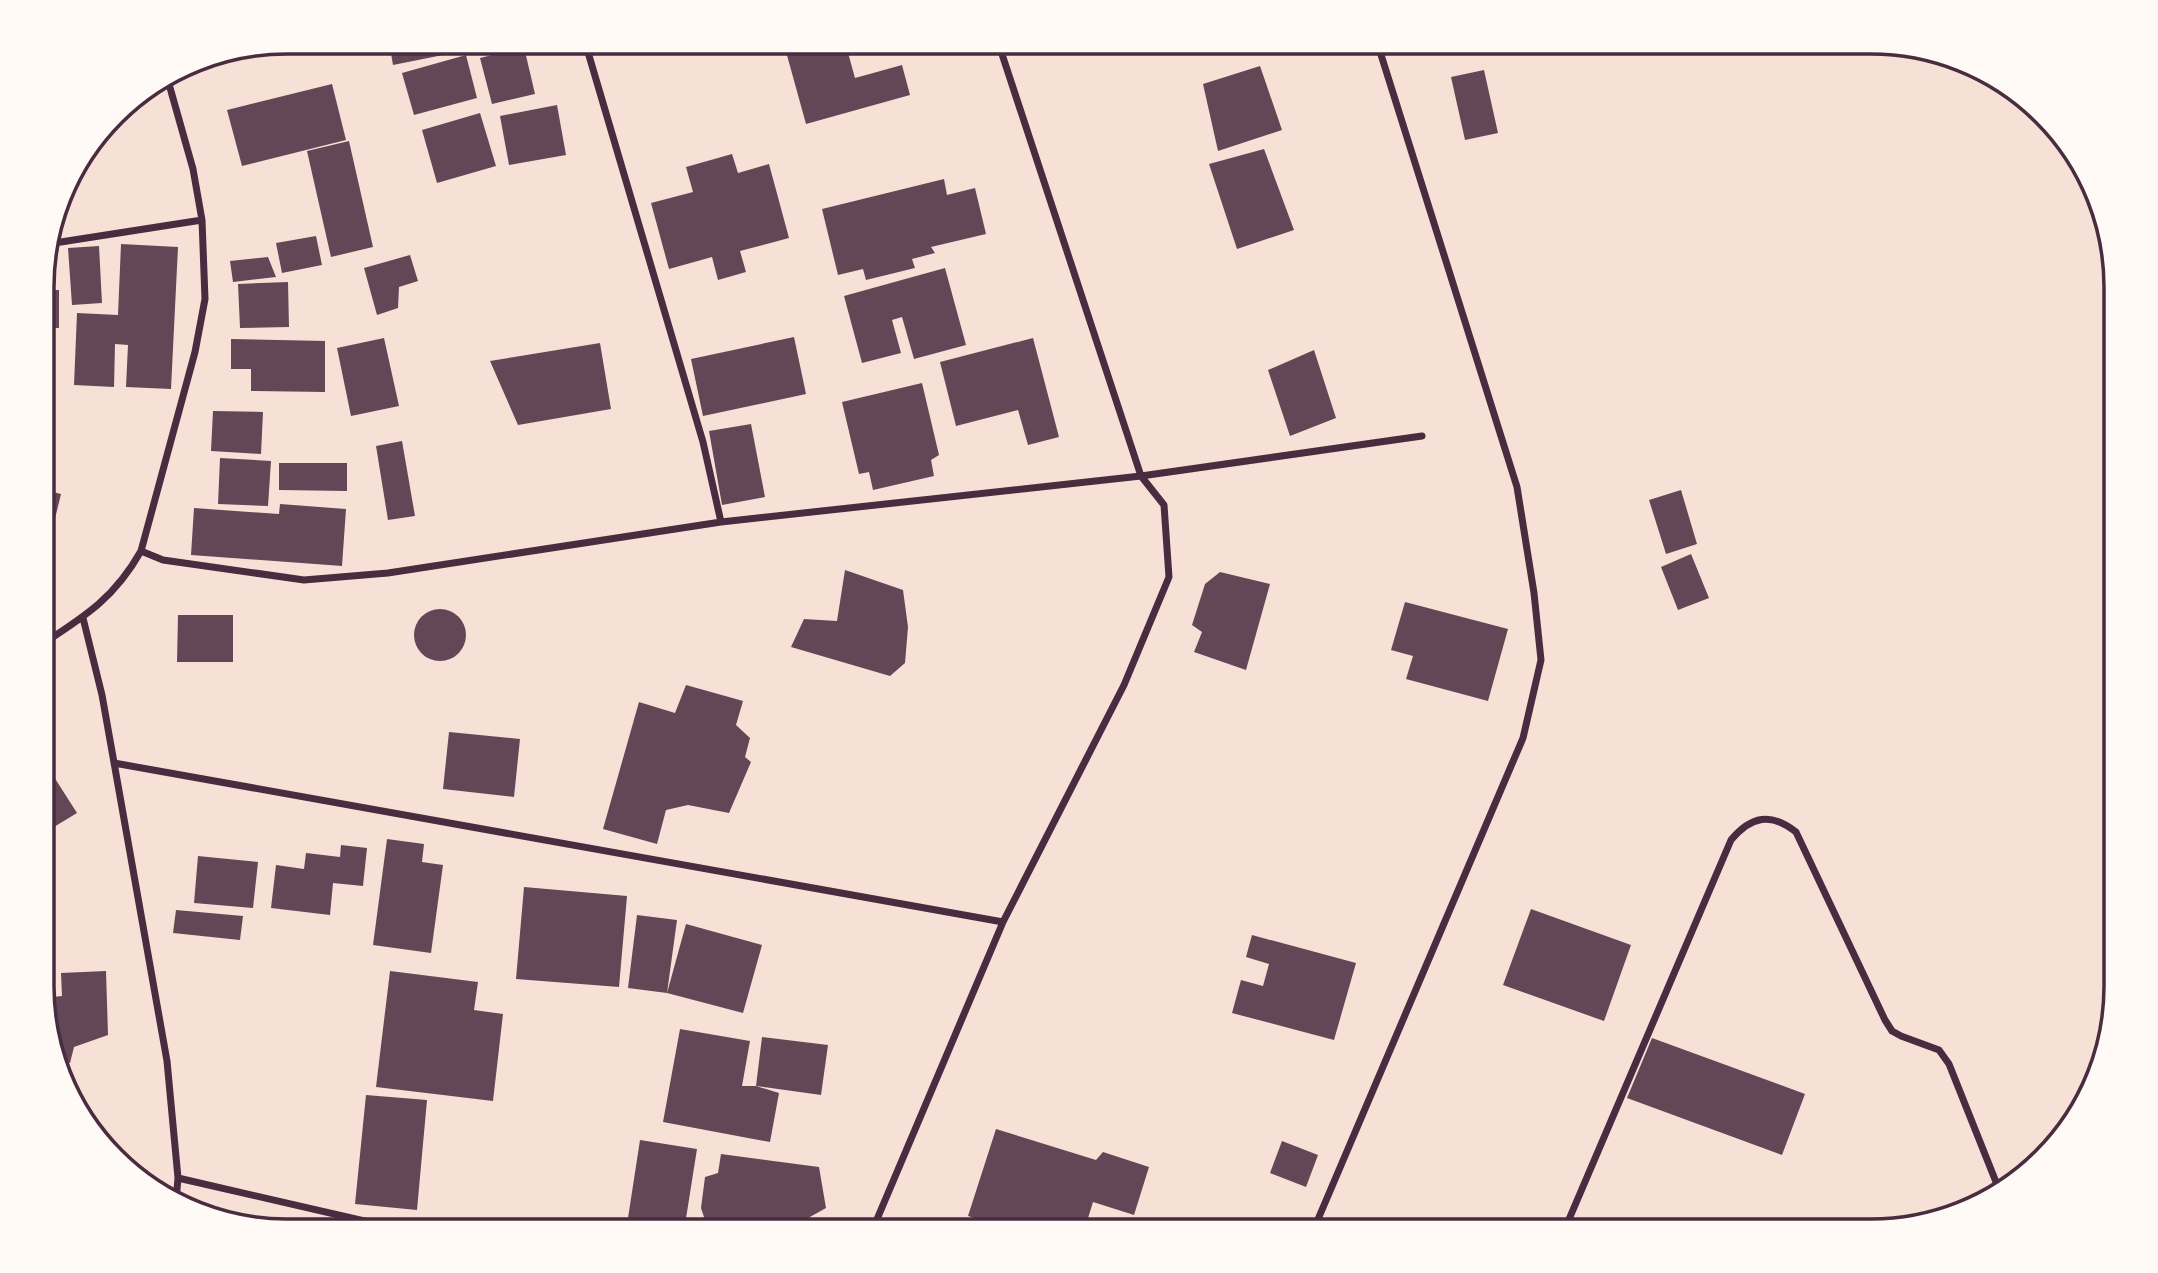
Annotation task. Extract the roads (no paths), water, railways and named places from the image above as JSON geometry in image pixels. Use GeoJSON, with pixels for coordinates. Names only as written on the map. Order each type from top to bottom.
{"type":"FeatureCollection","features":[{"type":"Feature","properties":{"kind":"street"},"geometry":{"type":"LineString","coordinates":[[1318,1218],[1523,738],[1541,660],[1534,593],[1517,487],[1381,54]]}},
{"type":"Feature","properties":{"kind":"street"},"geometry":{"type":"LineString","coordinates":[[589,55],[703,442],[721,522]]}},
{"type":"Feature","properties":{"kind":"street"},"geometry":{"type":"LineString","coordinates":[[877,1219],[1003,922],[1124,685],[1169,578],[1164,505],[1141,476],[1002,55]]}},
{"type":"Feature","properties":{"kind":"street"},"geometry":{"type":"LineString","coordinates":[[54,637],[83,618],[126,577],[141,551],[195,352],[205,299],[202,220],[193,169],[170,86]]}},
{"type":"Feature","properties":{"kind":"street"},"geometry":{"type":"LineString","coordinates":[[59,242],[202,220]]}},
{"type":"Feature","properties":{"kind":"street"},"geometry":{"type":"LineString","coordinates":[[141,551],[163,560],[304,580],[388,573],[721,522],[1141,476],[1422,436]]}},
{"type":"Feature","properties":{"kind":"street"},"geometry":{"type":"LineString","coordinates":[[83,618],[102,695],[167,1060],[177,1191]]}},
{"type":"Feature","properties":{"kind":"street"},"geometry":{"type":"LineString","coordinates":[[114,763],[1003,922]]}},
{"type":"Feature","properties":{"kind":"street"},"geometry":{"type":"LineString","coordinates":[[1569,1218],[1731,840],[1740,829],[1757,820],[1772,818],[1783,821],[1796,832],[1892,1031],[1939,1050],[1949,1064],[1996,1182]]}},
{"type":"Feature","properties":{"kind":"street"},"geometry":{"type":"LineString","coordinates":[[178,1178],[356,1219]]}}]}
